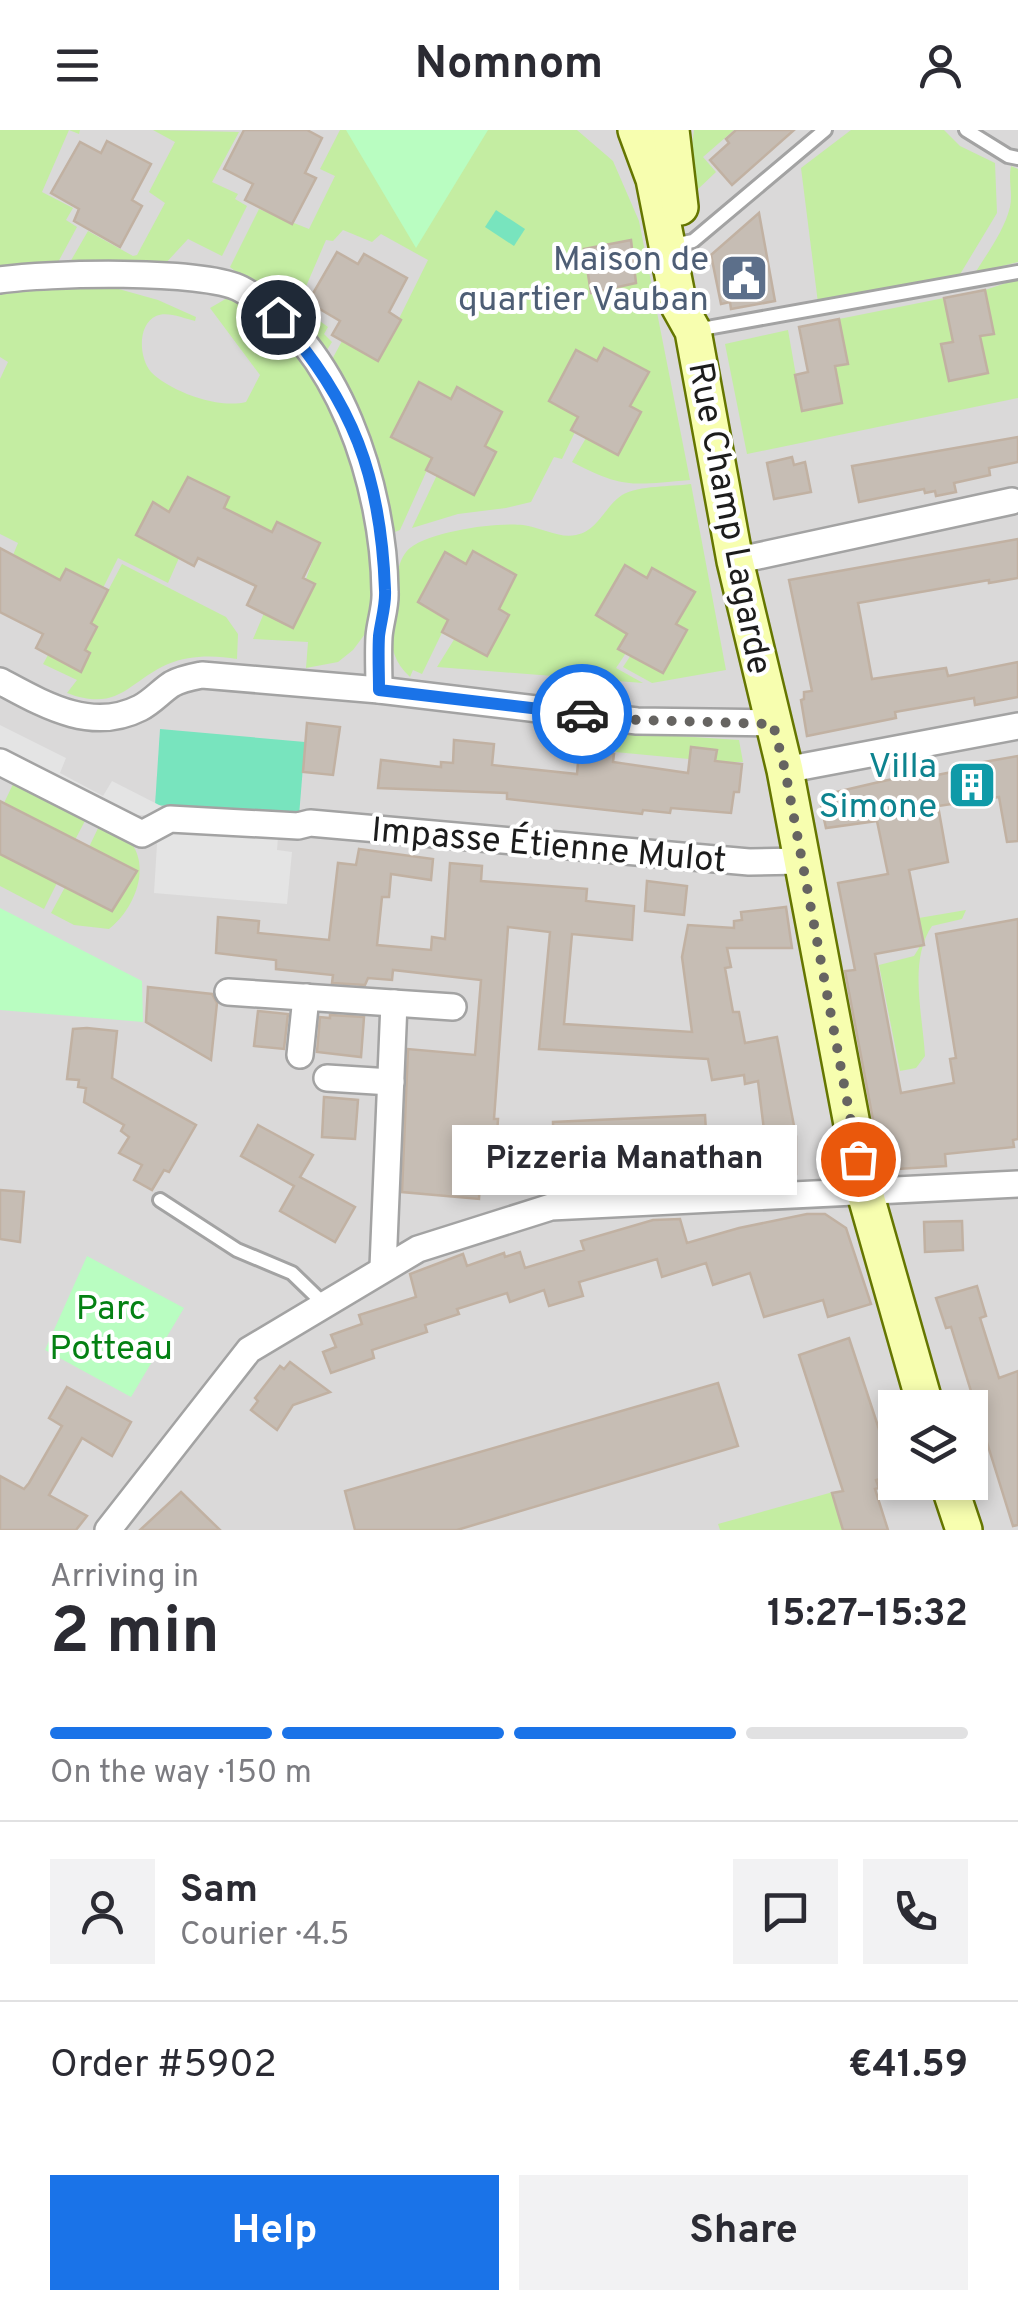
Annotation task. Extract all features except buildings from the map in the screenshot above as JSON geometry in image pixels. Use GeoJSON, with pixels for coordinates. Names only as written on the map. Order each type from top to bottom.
{"type":"FeatureCollection","features":[{"type":"Feature","properties":{"kind":"main road","name":"Rue Champ Lagarde"},"geometry":{"type":"LineString","coordinates":[[636,130],[677,244]]}},
{"type":"Feature","properties":{"kind":"main road","name":"Rue Champ Lagarde"},"geometry":{"type":"LineString","coordinates":[[671,130],[679,306],[693,331],[735,561],[785,770],[864,1193],[921,1390]]}},
{"type":"Feature","properties":{"kind":"main road"},"geometry":{"type":"LineString","coordinates":[[954,1500],[964,1530]]}},
{"type":"Feature","properties":{"kind":"street"},"geometry":{"type":"LineString","coordinates":[[0,280],[71,274],[203,279],[239,287],[278,317],[320,368],[348,414],[364,456],[378,524],[386,595],[379,636],[379,690]]}},
{"type":"Feature","properties":{"kind":"street"},"geometry":{"type":"LineString","coordinates":[[735,561],[1012,501]]}},
{"type":"Feature","properties":{"kind":"street"},"geometry":{"type":"LineString","coordinates":[[0,682],[56,710],[86,718],[116,716],[142,707],[175,682],[202,674],[637,720],[773,724]]}},
{"type":"Feature","properties":{"kind":"street"},"geometry":{"type":"LineString","coordinates":[[785,770],[1018,726]]}},
{"type":"Feature","properties":{"kind":"street","name":"Impasse Étienne Mulot"},"geometry":{"type":"LineString","coordinates":[[0,762],[142,834],[170,819],[298,826],[310,822],[749,862],[801,861]]}},
{"type":"Feature","properties":{"kind":"street"},"geometry":{"type":"LineString","coordinates":[[228,992],[453,1008]]}},
{"type":"Feature","properties":{"kind":"street"},"geometry":{"type":"LineString","coordinates":[[300,1055],[306,997]]}},
{"type":"Feature","properties":{"kind":"street"},"geometry":{"type":"LineString","coordinates":[[383,1267],[394,1003]]}},
{"type":"Feature","properties":{"kind":"street"},"geometry":{"type":"LineString","coordinates":[[327,1078],[391,1082]]}},
{"type":"Feature","properties":{"kind":"street"},"geometry":{"type":"LineString","coordinates":[[108,1530],[249,1350],[418,1249],[551,1207],[1018,1184]]}},
{"type":"Feature","properties":{"kind":"lane"},"geometry":{"type":"LineString","coordinates":[[677,244],[693,240],[825,130]]}},
{"type":"Feature","properties":{"kind":"lane"},"geometry":{"type":"LineString","coordinates":[[966,130],[982,134],[1008,156],[1018,158]]}},
{"type":"Feature","properties":{"kind":"lane"},"geometry":{"type":"LineString","coordinates":[[693,331],[1018,272]]}},
{"type":"Feature","properties":{"kind":"lane"},"geometry":{"type":"LineString","coordinates":[[160,1200],[237,1250],[292,1273],[324,1304]]}},
{"type":"Feature","properties":{"kind":"shaded area"},"geometry":{"type":"Polygon","coordinates":[[[0,130],[1018,130],[1018,1530],[0,1530],[0,130]]]}},
{"type":"Feature","properties":{"kind":"shaded area"},"geometry":{"type":"Polygon","coordinates":[[[0,725],[66,758],[60,773],[103,796],[112,781],[161,806],[162,815],[110,815],[50,774],[0,748],[0,725]]]}},
{"type":"Feature","properties":{"kind":"shaded area"},"geometry":{"type":"Polygon","coordinates":[[[158,828],[278,837],[277,850],[292,852],[287,904],[154,893],[158,828]]]}},
{"type":"Feature","properties":{"kind":"green space"},"geometry":{"type":"Polygon","coordinates":[[[0,130],[69,130],[42,192],[73,208],[66,220],[77,227],[56,266],[0,273],[0,130]]]}},
{"type":"Feature","properties":{"kind":"green space"},"geometry":{"type":"Polygon","coordinates":[[[153,130],[239,132],[212,182],[238,194],[235,199],[247,206],[222,256],[188,239],[164,265],[69,264],[88,231],[137,255],[165,203],[149,192],[175,142],[153,130]]]}},
{"type":"Feature","properties":{"kind":"green space"},"geometry":{"type":"Polygon","coordinates":[[[340,130],[577,130],[613,161],[639,221],[690,480],[629,483],[604,477],[572,462],[586,438],[618,454],[630,406],[649,372],[605,348],[571,430],[575,432],[562,459],[554,457],[531,502],[458,514],[412,528],[437,475],[475,494],[496,452],[485,446],[502,412],[458,388],[451,399],[419,383],[391,437],[424,454],[437,448],[400,530],[390,534],[329,365],[342,341],[378,361],[428,260],[381,234],[372,242],[343,230],[333,241],[326,240],[298,305],[328,327],[324,334],[332,342],[322,358],[277,305],[230,267],[259,209],[309,229],[335,176],[320,169],[340,130]]]}},
{"type":"Feature","properties":{"kind":"green space"},"geometry":{"type":"Polygon","coordinates":[[[346,130],[488,130],[416,248],[346,130]]]}},
{"type":"Feature","properties":{"kind":"green space"},"geometry":{"type":"Polygon","coordinates":[[[694,130],[734,130],[703,157],[716,172],[696,191],[690,162],[694,130]]]}},
{"type":"Feature","properties":{"kind":"green space"},"geometry":{"type":"Polygon","coordinates":[[[851,130],[944,130],[960,146],[995,163],[997,213],[959,276],[818,303],[801,168],[851,130]]]}},
{"type":"Feature","properties":{"kind":"green space"},"geometry":{"type":"Polygon","coordinates":[[[1011,166],[1018,169],[1018,262],[975,273],[1007,216],[1011,166]]]}},
{"type":"Feature","properties":{"kind":"green space"},"geometry":{"type":"Polygon","coordinates":[[[496,210],[525,229],[514,246],[485,227],[496,210]]]}},
{"type":"Feature","properties":{"kind":"green space"},"geometry":{"type":"Polygon","coordinates":[[[1018,279],[1018,398],[747,454],[725,344],[788,330],[802,410],[842,403],[835,366],[848,363],[839,319],[944,298],[953,342],[941,345],[950,381],[980,336],[994,333],[985,290],[1018,279]]]}},
{"type":"Feature","properties":{"kind":"green space"},"geometry":{"type":"Polygon","coordinates":[[[108,286],[158,300],[196,317],[195,321],[156,316],[143,334],[142,351],[147,366],[170,386],[209,401],[246,402],[260,375],[210,308],[241,295],[296,349],[338,413],[371,518],[374,599],[365,634],[338,662],[306,668],[308,642],[253,639],[264,613],[293,628],[314,584],[306,579],[319,543],[278,522],[272,532],[224,508],[229,497],[188,477],[169,512],[152,503],[136,535],[179,558],[168,583],[118,558],[103,588],[66,569],[60,580],[13,555],[18,543],[0,534],[0,379],[8,362],[0,357],[0,289],[108,286]]]}},
{"type":"Feature","properties":{"kind":"green space"},"geometry":{"type":"Polygon","coordinates":[[[691,484],[726,670],[652,683],[623,667],[631,655],[663,673],[687,631],[676,624],[694,592],[653,568],[647,578],[625,565],[597,615],[617,628],[632,627],[626,653],[616,668],[643,683],[437,667],[455,638],[488,655],[509,616],[499,609],[516,575],[473,551],[466,564],[445,553],[418,602],[439,614],[453,610],[422,674],[413,670],[410,677],[398,661],[391,635],[392,616],[397,574],[410,548],[448,532],[497,525],[523,525],[576,535],[590,529],[622,495],[646,488],[691,484]]]}},
{"type":"Feature","properties":{"kind":"green space"},"geometry":{"type":"Polygon","coordinates":[[[122,564],[226,617],[238,634],[237,659],[202,657],[176,661],[112,697],[85,698],[67,693],[77,680],[43,664],[48,655],[82,671],[90,653],[85,650],[97,627],[91,623],[122,564]]]}},
{"type":"Feature","properties":{"kind":"green space"},"geometry":{"type":"Polygon","coordinates":[[[160,729],[305,742],[299,816],[155,805],[160,729]]]}},
{"type":"Feature","properties":{"kind":"green space"},"geometry":{"type":"Polygon","coordinates":[[[617,732],[739,740],[743,762],[715,762],[717,750],[691,747],[689,759],[615,752],[617,732]]]}},
{"type":"Feature","properties":{"kind":"green space"},"geometry":{"type":"Polygon","coordinates":[[[15,780],[87,817],[75,840],[4,803],[15,780]]]}},
{"type":"Feature","properties":{"kind":"green space"},"geometry":{"type":"Polygon","coordinates":[[[101,822],[128,839],[135,850],[140,874],[133,899],[109,929],[74,925],[51,913],[65,887],[111,911],[136,871],[89,847],[101,822]]]}},
{"type":"Feature","properties":{"kind":"green space"},"geometry":{"type":"Polygon","coordinates":[[[0,854],[57,883],[44,909],[0,886],[0,854]]]}},
{"type":"Feature","properties":{"kind":"green space"},"geometry":{"type":"Polygon","coordinates":[[[0,908],[142,981],[143,1022],[0,1010],[0,908]]]}},
{"type":"Feature","properties":{"kind":"green space"},"geometry":{"type":"Polygon","coordinates":[[[966,910],[962,919],[932,926],[925,940],[920,955],[919,989],[925,1056],[916,1068],[900,1071],[879,965],[914,956],[919,948],[913,919],[966,910]]]}},
{"type":"Feature","properties":{"kind":"green space","name":"Parc Potteau"},"geometry":{"type":"Polygon","coordinates":[[[87,1256],[184,1308],[131,1397],[45,1350],[87,1256]]]}},
{"type":"Feature","properties":{"kind":"green space"},"geometry":{"type":"Polygon","coordinates":[[[833,1492],[844,1530],[720,1530],[718,1524],[833,1492]]]}},
{"type":"Feature","properties":{"kind":"way so far"},"geometry":{"type":"LineString","coordinates":[[582,714],[637,720],[773,724],[858,1159]]}},
{"type":"Feature","properties":{"kind":"place","name":"Maison de quartier Vauban"},"geometry":{"type":"Point","coordinates":[744,278]}},
{"type":"Feature","properties":{"kind":"place","name":"Villa Simone"},"geometry":{"type":"Point","coordinates":[972,785]}},
{"type":"Feature","properties":{"kind":"place","name":"Pizzeria Manathan"},"geometry":{"type":"Point","coordinates":[858,1159]}},
{"type":"Feature","properties":{"kind":"route"},"geometry":{"type":"LineString","coordinates":[[278,317],[313,356],[348,414],[364,456],[376,507],[386,595],[379,636],[379,690],[582,714]]}}]}
